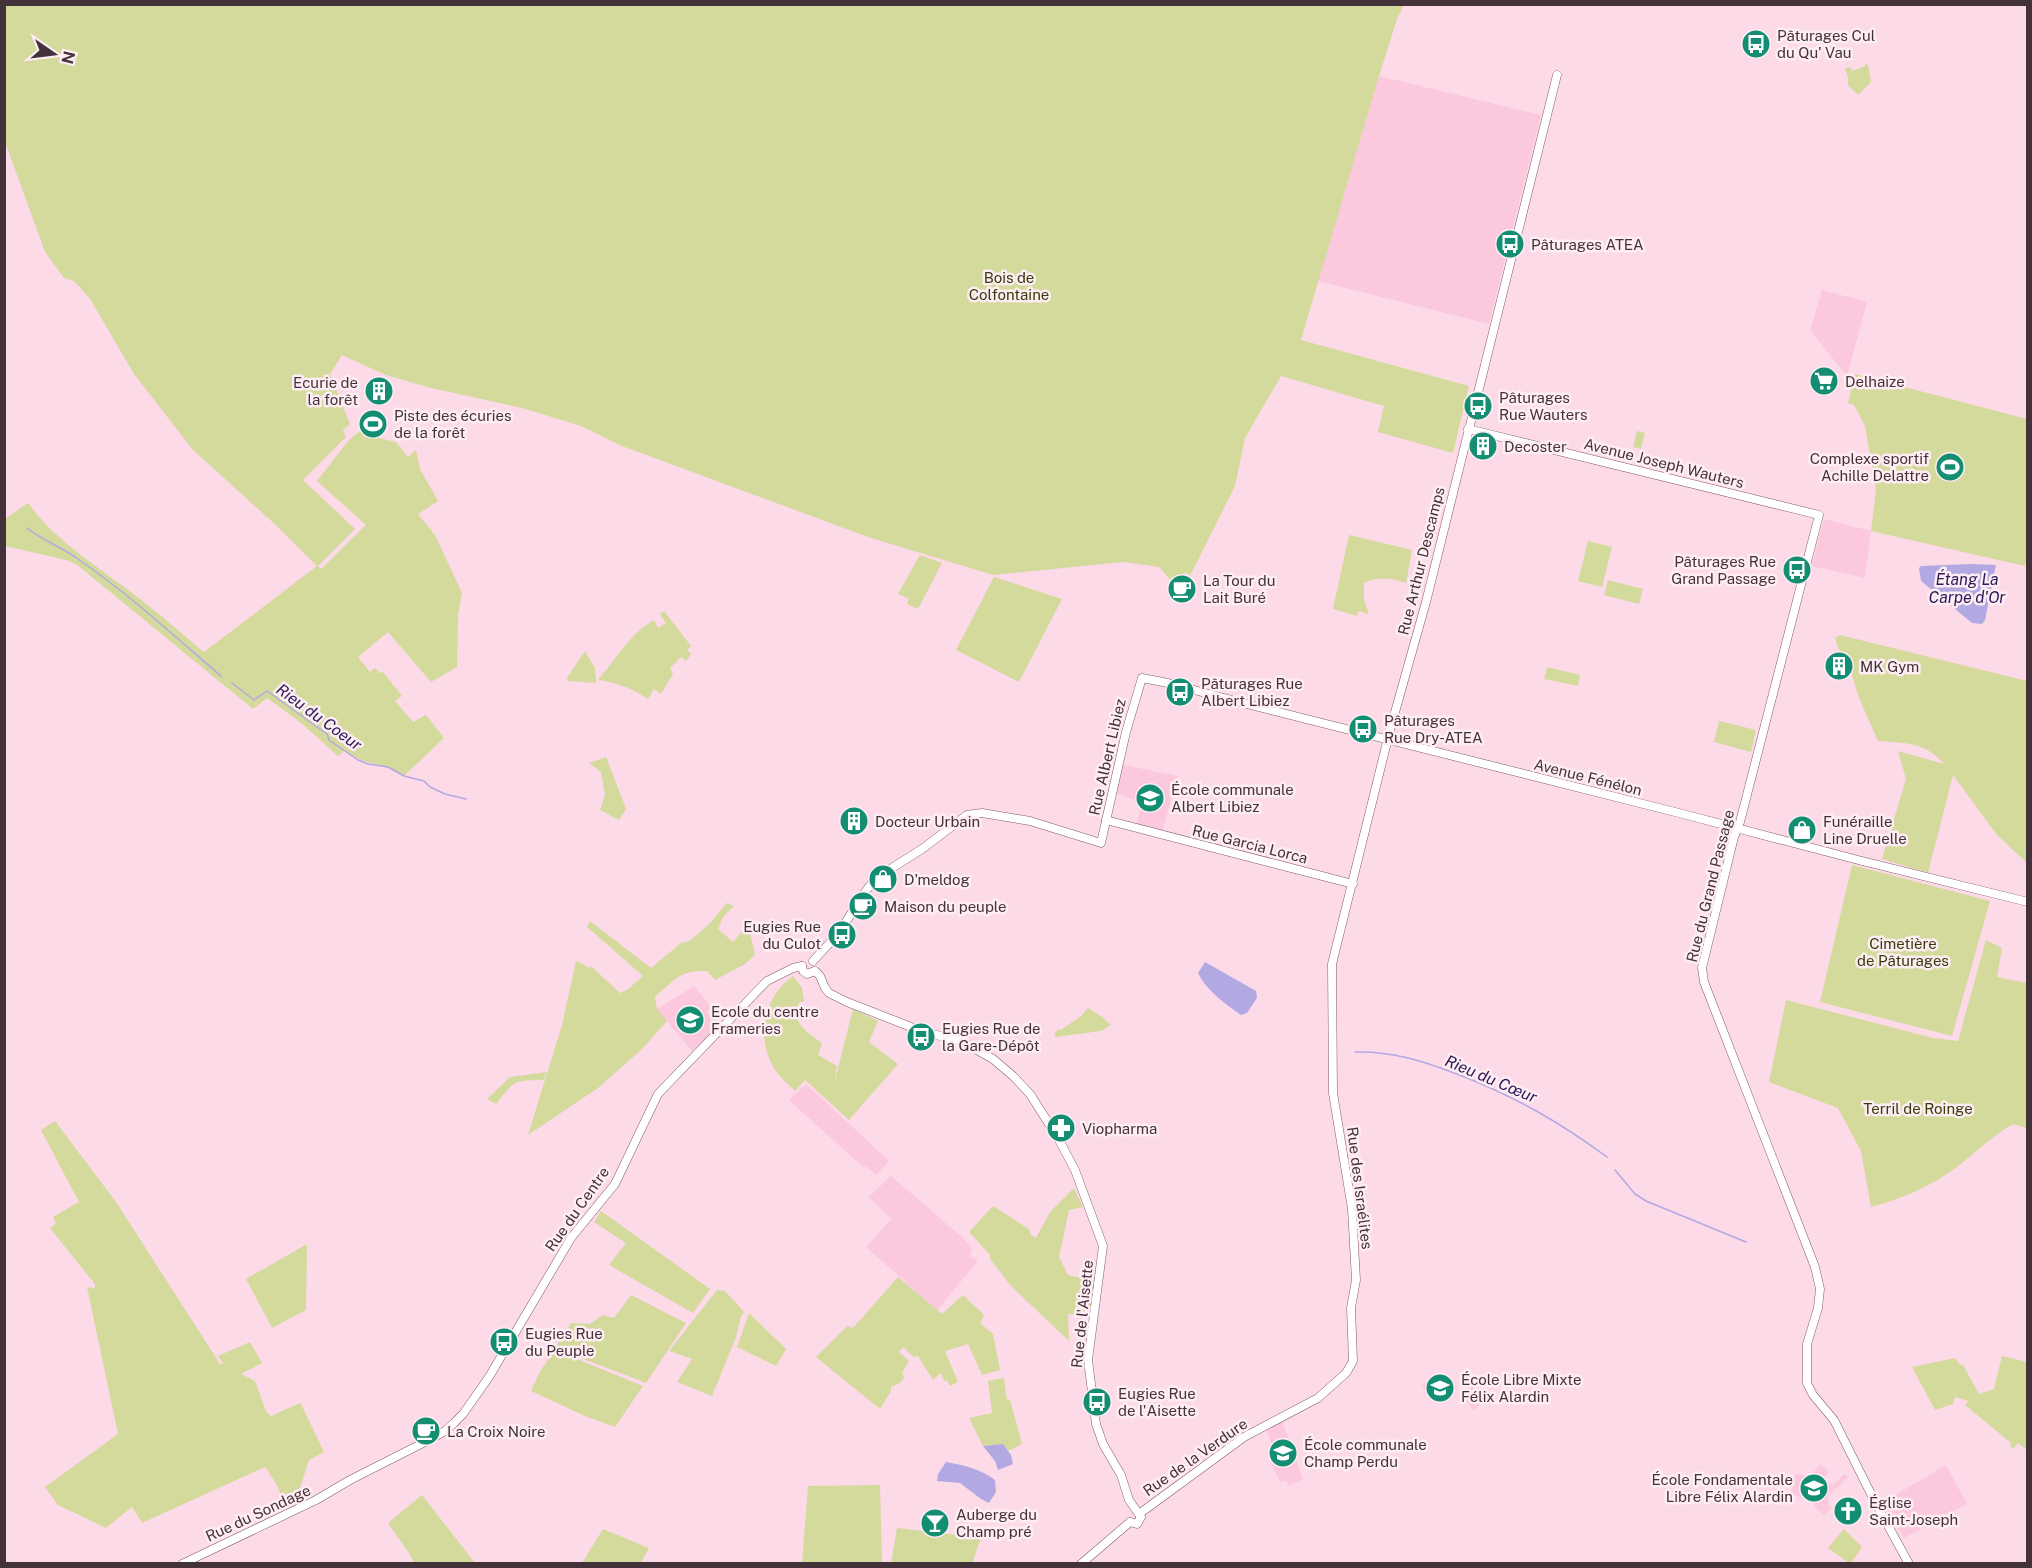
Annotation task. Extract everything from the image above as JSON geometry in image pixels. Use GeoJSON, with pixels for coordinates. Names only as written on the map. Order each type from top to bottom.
{"type":"FeatureCollection","features":[{"type":"Feature","properties":{"kind":"street","name":"Rue Arthur Descamps"},"geometry":{"type":"LineString","coordinates":[[1333,1055],[1332,964],[1388,740],[1426,602],[1557,75]]}},
{"type":"Feature","properties":{"kind":"street","name":"Avenue Joseph Wauters"},"geometry":{"type":"LineString","coordinates":[[1468,429],[1819,515]]}},
{"type":"Feature","properties":{"kind":"street","name":"Rue du Grand Passage"},"geometry":{"type":"LineString","coordinates":[[1819,515],[1702,968],[1704,982],[1815,1267],[1820,1289],[1818,1308],[1807,1344],[1807,1383],[1813,1395],[1834,1420],[1909,1563]]}},
{"type":"Feature","properties":{"kind":"street","name":"Avenue Fénélon"},"geometry":{"type":"LineString","coordinates":[[1142,678],[2028,902]]}},
{"type":"Feature","properties":{"kind":"street","name":"Rue Albert Libiez"},"geometry":{"type":"LineString","coordinates":[[813,961],[838,934],[865,891],[878,876],[922,849],[962,818],[971,814],[982,813],[1030,821],[1101,843],[1126,732],[1142,678]]}},
{"type":"Feature","properties":{"kind":"street","name":"Rue Garcia Lorca"},"geometry":{"type":"LineString","coordinates":[[1106,820],[1353,884]]}},
{"type":"Feature","properties":{"kind":"street"},"geometry":{"type":"LineString","coordinates":[[806,960],[813,961],[816,965],[815,971],[807,974],[801,966],[806,960]]}},
{"type":"Feature","properties":{"kind":"street","name":"Rue du Centre"},"geometry":{"type":"LineString","coordinates":[[344,1485],[445,1431],[463,1414],[489,1377],[565,1248],[615,1184],[658,1094],[767,981],[801,966]]}},
{"type":"Feature","properties":{"kind":"street","name":"Rue de l'Aisette"},"geometry":{"type":"LineString","coordinates":[[815,971],[829,993],[924,1032],[961,1041],[993,1059],[1030,1094],[1058,1138],[1075,1170],[1102,1243],[1088,1374],[1097,1428],[1120,1474],[1134,1516]]}},
{"type":"Feature","properties":{"kind":"street","name":"Rue des Israélites"},"geometry":{"type":"LineString","coordinates":[[1333,1055],[1333,1093],[1352,1209],[1356,1280],[1351,1308],[1353,1361]]}},
{"type":"Feature","properties":{"kind":"street","name":"Rue de la Verdure"},"geometry":{"type":"LineString","coordinates":[[1081,1563],[1134,1516],[1244,1437],[1318,1398],[1346,1373],[1353,1361]]}},
{"type":"Feature","properties":{"kind":"street","name":"Rue du Sondage"},"geometry":{"type":"LineString","coordinates":[[182,1563],[344,1485]]}},
{"type":"Feature","properties":{"kind":"shaded area"},"geometry":{"type":"Polygon","coordinates":[[[1379,76],[1541,115],[1489,324],[1318,281],[1379,76]]]}},
{"type":"Feature","properties":{"kind":"shaded area"},"geometry":{"type":"Polygon","coordinates":[[[1822,290],[1867,302],[1847,376],[1810,330],[1822,290]]]}},
{"type":"Feature","properties":{"kind":"shaded area"},"geometry":{"type":"Polygon","coordinates":[[[1824,519],[1871,531],[1865,578],[1812,566],[1824,519]]]}},
{"type":"Feature","properties":{"kind":"shaded area","name":"École communale Albert Libiez"},"geometry":{"type":"Polygon","coordinates":[[[1123,765],[1178,776],[1161,835],[1137,824],[1141,803],[1117,793],[1123,765]]]}},
{"type":"Feature","properties":{"kind":"shaded area","name":"Ecole du centre Frameries"},"geometry":{"type":"Polygon","coordinates":[[[694,986],[711,1007],[707,1011],[720,1026],[692,1051],[657,1009],[694,986]]]}},
{"type":"Feature","properties":{"kind":"shaded area"},"geometry":{"type":"Polygon","coordinates":[[[806,1084],[889,1161],[876,1175],[866,1166],[864,1168],[789,1100],[806,1084]]]}},
{"type":"Feature","properties":{"kind":"shaded area"},"geometry":{"type":"Polygon","coordinates":[[[891,1176],[963,1238],[972,1248],[970,1257],[978,1261],[937,1310],[866,1247],[891,1219],[869,1197],[891,1176]]]}},
{"type":"Feature","properties":{"kind":"shaded area","name":"École Libre Mixte Félix Alardin"},"geometry":{"type":"Polygon","coordinates":[[[1434,1375],[1458,1386],[1434,1402],[1422,1386],[1434,1375]]]}},
{"type":"Feature","properties":{"kind":"shaded area"},"geometry":{"type":"Polygon","coordinates":[[[1471,1384],[1483,1403],[1473,1410],[1462,1393],[1471,1384]]]}},
{"type":"Feature","properties":{"kind":"shaded area","name":"École communale Champ Perdu"},"geometry":{"type":"Polygon","coordinates":[[[1282,1421],[1303,1479],[1289,1486],[1286,1480],[1281,1482],[1279,1480],[1268,1456],[1275,1452],[1266,1429],[1282,1421]]]}},
{"type":"Feature","properties":{"kind":"shaded area","name":"École Fondamentale Libre Félix Alardin"},"geometry":{"type":"Polygon","coordinates":[[[1820,1464],[1829,1472],[1824,1478],[1832,1485],[1845,1474],[1848,1477],[1828,1496],[1828,1505],[1831,1509],[1824,1515],[1814,1506],[1817,1501],[1791,1495],[1795,1474],[1817,1477],[1814,1472],[1820,1464]]]}},
{"type":"Feature","properties":{"kind":"shaded area"},"geometry":{"type":"Polygon","coordinates":[[[1946,1465],[1967,1504],[1904,1538],[1882,1503],[1946,1465]]]}},
{"type":"Feature","properties":{"kind":"green space","name":"Bois de Colfontaine"},"geometry":{"type":"Polygon","coordinates":[[[5,4],[1404,5],[1397,19],[1379,76],[1301,340],[1469,386],[1453,453],[1378,432],[1384,406],[1281,376],[1245,438],[1235,486],[1190,576],[1186,572],[1176,586],[1159,567],[1123,562],[993,575],[868,537],[622,446],[581,426],[522,408],[431,388],[386,375],[342,355],[330,374],[350,424],[343,430],[346,437],[303,480],[355,529],[318,566],[321,569],[366,525],[317,481],[348,441],[362,429],[366,414],[383,418],[379,438],[396,442],[408,457],[416,450],[420,469],[438,501],[418,514],[435,535],[462,593],[458,615],[457,667],[431,682],[388,632],[358,657],[370,672],[375,668],[380,673],[383,672],[402,696],[395,701],[413,722],[426,715],[444,738],[404,776],[390,768],[360,759],[344,751],[338,756],[300,722],[267,698],[253,709],[76,564],[5,546],[5,519],[28,503],[51,530],[65,542],[145,603],[204,652],[317,566],[278,527],[193,450],[134,374],[90,299],[74,281],[64,278],[45,252],[5,142],[5,4]]]}},
{"type":"Feature","properties":{"kind":"green space"},"geometry":{"type":"Polygon","coordinates":[[[1865,63],[1868,65],[1871,82],[1858,95],[1848,85],[1845,69],[1850,67],[1852,71],[1865,66],[1865,63]]]}},
{"type":"Feature","properties":{"kind":"green space","name":"Complexe sportif Achille Delattre"},"geometry":{"type":"Polygon","coordinates":[[[1855,374],[2027,419],[2028,553],[2025,566],[1871,531],[1876,490],[1865,426],[1854,405],[1848,403],[1855,374]]]}},
{"type":"Feature","properties":{"kind":"green space"},"geometry":{"type":"Polygon","coordinates":[[[1637,431],[1645,433],[1641,449],[1633,447],[1637,431]]]}},
{"type":"Feature","properties":{"kind":"green space"},"geometry":{"type":"Polygon","coordinates":[[[1349,535],[1412,550],[1406,583],[1385,578],[1364,583],[1364,600],[1369,614],[1358,611],[1357,616],[1333,609],[1349,535]]]}},
{"type":"Feature","properties":{"kind":"green space"},"geometry":{"type":"Polygon","coordinates":[[[1588,541],[1612,547],[1602,587],[1578,581],[1588,541]]]}},
{"type":"Feature","properties":{"kind":"green space"},"geometry":{"type":"Polygon","coordinates":[[[920,555],[942,563],[918,609],[907,604],[909,599],[898,594],[920,555]]]}},
{"type":"Feature","properties":{"kind":"green space"},"geometry":{"type":"Polygon","coordinates":[[[994,577],[1062,599],[1019,682],[956,650],[994,577]]]}},
{"type":"Feature","properties":{"kind":"green space"},"geometry":{"type":"Polygon","coordinates":[[[1608,580],[1643,589],[1639,604],[1604,595],[1608,580]]]}},
{"type":"Feature","properties":{"kind":"green space"},"geometry":{"type":"Polygon","coordinates":[[[664,611],[691,646],[687,650],[691,654],[686,661],[681,657],[670,668],[673,674],[661,694],[654,689],[648,699],[624,686],[598,680],[630,640],[645,626],[654,620],[658,628],[666,623],[660,614],[664,611]]]}},
{"type":"Feature","properties":{"kind":"green space"},"geometry":{"type":"Polygon","coordinates":[[[1840,635],[2027,681],[2027,863],[1997,835],[1953,775],[1928,873],[1882,859],[1906,779],[1898,751],[1944,764],[1930,751],[1914,745],[1878,741],[1859,698],[1847,659],[1838,648],[1835,638],[1840,635]]]}},
{"type":"Feature","properties":{"kind":"green space"},"geometry":{"type":"Polygon","coordinates":[[[585,651],[595,668],[596,683],[568,681],[567,678],[585,651]]]}},
{"type":"Feature","properties":{"kind":"green space"},"geometry":{"type":"Polygon","coordinates":[[[1547,667],[1580,675],[1578,686],[1544,679],[1547,667]]]}},
{"type":"Feature","properties":{"kind":"green space"},"geometry":{"type":"Polygon","coordinates":[[[1719,721],[1756,730],[1751,752],[1714,742],[1719,721]]]}},
{"type":"Feature","properties":{"kind":"green space"},"geometry":{"type":"Polygon","coordinates":[[[606,757],[626,809],[619,820],[600,810],[605,795],[601,772],[589,763],[606,757]]]}},
{"type":"Feature","properties":{"kind":"green space","name":"Cimetière de Pâturages"},"geometry":{"type":"Polygon","coordinates":[[[1852,865],[1990,901],[1952,1036],[1820,1002],[1852,865]]]}},
{"type":"Feature","properties":{"kind":"green space"},"geometry":{"type":"Polygon","coordinates":[[[727,903],[734,906],[723,917],[718,929],[733,942],[748,924],[755,955],[745,964],[715,980],[707,971],[690,972],[678,977],[655,997],[657,1009],[667,1021],[643,1048],[598,1088],[528,1135],[562,1025],[576,961],[590,968],[591,966],[620,993],[643,976],[587,927],[590,921],[651,968],[681,943],[690,941],[727,903]]]}},
{"type":"Feature","properties":{"kind":"green space","name":"Terril de Roinge"},"geometry":{"type":"Polygon","coordinates":[[[1986,940],[2002,948],[1997,977],[2027,983],[2027,1128],[2013,1124],[1957,1167],[1927,1186],[1871,1207],[1861,1151],[1838,1108],[1769,1082],[1786,1000],[1933,1038],[1958,1041],[1986,940]]]}},
{"type":"Feature","properties":{"kind":"green space"},"geometry":{"type":"Polygon","coordinates":[[[793,976],[802,988],[804,1001],[800,1002],[797,1009],[798,1021],[806,1031],[822,1043],[818,1055],[837,1066],[834,1084],[853,1009],[878,1021],[869,1042],[898,1064],[849,1120],[805,1080],[795,1091],[778,1074],[771,1062],[764,1035],[768,1009],[782,986],[793,976]]]}},
{"type":"Feature","properties":{"kind":"green space"},"geometry":{"type":"Polygon","coordinates":[[[1088,1008],[1111,1025],[1101,1031],[1055,1037],[1059,1029],[1061,1030],[1081,1016],[1088,1008]]]}},
{"type":"Feature","properties":{"kind":"green space"},"geometry":{"type":"Polygon","coordinates":[[[547,1072],[544,1080],[516,1083],[496,1104],[487,1099],[510,1077],[547,1072]]]}},
{"type":"Feature","properties":{"kind":"green space"},"geometry":{"type":"Polygon","coordinates":[[[55,1121],[116,1202],[220,1364],[223,1363],[218,1356],[250,1342],[262,1363],[241,1374],[255,1381],[266,1411],[271,1416],[301,1404],[324,1452],[309,1460],[300,1488],[306,1502],[287,1511],[277,1485],[265,1467],[142,1523],[132,1507],[106,1528],[58,1505],[45,1487],[118,1434],[87,1287],[95,1288],[95,1284],[50,1228],[56,1224],[53,1217],[79,1202],[41,1130],[55,1121]]]}},
{"type":"Feature","properties":{"kind":"green space"},"geometry":{"type":"Polygon","coordinates":[[[1074,1188],[1083,1207],[1069,1210],[1059,1257],[1068,1275],[1096,1281],[1091,1316],[1068,1314],[1069,1341],[1011,1286],[990,1259],[990,1255],[969,1232],[993,1206],[1029,1229],[1031,1235],[1036,1238],[1050,1212],[1074,1188]]]}},
{"type":"Feature","properties":{"kind":"green space"},"geometry":{"type":"Polygon","coordinates":[[[601,1211],[710,1289],[693,1313],[609,1265],[626,1243],[594,1222],[601,1211]]]}},
{"type":"Feature","properties":{"kind":"green space"},"geometry":{"type":"Polygon","coordinates":[[[307,1244],[306,1310],[272,1328],[246,1279],[307,1244]]]}},
{"type":"Feature","properties":{"kind":"green space"},"geometry":{"type":"Polygon","coordinates":[[[898,1277],[942,1314],[963,1295],[984,1315],[980,1323],[993,1334],[1000,1370],[982,1375],[968,1344],[945,1351],[958,1382],[950,1386],[947,1380],[944,1381],[941,1373],[933,1380],[918,1356],[913,1357],[904,1347],[899,1352],[909,1361],[902,1373],[904,1378],[900,1383],[891,1387],[880,1409],[816,1357],[847,1326],[853,1328],[898,1277]]]}},
{"type":"Feature","properties":{"kind":"green space"},"geometry":{"type":"Polygon","coordinates":[[[717,1290],[725,1291],[744,1312],[712,1396],[677,1382],[692,1359],[669,1351],[717,1290]]]}},
{"type":"Feature","properties":{"kind":"green space"},"geometry":{"type":"Polygon","coordinates":[[[631,1295],[686,1323],[646,1383],[555,1348],[571,1323],[590,1324],[603,1315],[614,1318],[631,1295]]]}},
{"type":"Feature","properties":{"kind":"green space"},"geometry":{"type":"Polygon","coordinates":[[[749,1313],[786,1349],[776,1366],[737,1347],[749,1313]]]}},
{"type":"Feature","properties":{"kind":"green space"},"geometry":{"type":"Polygon","coordinates":[[[555,1350],[643,1386],[615,1427],[531,1391],[541,1370],[555,1350]]]}},
{"type":"Feature","properties":{"kind":"green space"},"geometry":{"type":"Polygon","coordinates":[[[2002,1356],[2027,1362],[2027,1450],[2018,1443],[2013,1449],[2010,1446],[2011,1443],[1965,1405],[1969,1401],[1955,1397],[1953,1404],[1935,1410],[1912,1367],[1955,1358],[1960,1365],[1963,1365],[1979,1394],[1994,1389],[2002,1356]]]}},
{"type":"Feature","properties":{"kind":"green space"},"geometry":{"type":"Polygon","coordinates":[[[1004,1378],[1007,1400],[1010,1400],[1022,1444],[1008,1451],[1003,1444],[983,1446],[969,1418],[992,1413],[988,1381],[1004,1378]]]}},
{"type":"Feature","properties":{"kind":"green space"},"geometry":{"type":"Polygon","coordinates":[[[880,1485],[882,1563],[802,1563],[808,1486],[880,1485]]]}},
{"type":"Feature","properties":{"kind":"green space"},"geometry":{"type":"Polygon","coordinates":[[[422,1495],[475,1563],[414,1563],[388,1523],[422,1495]]]}},
{"type":"Feature","properties":{"kind":"green space"},"geometry":{"type":"Polygon","coordinates":[[[897,1528],[981,1538],[972,1563],[891,1563],[897,1528]]]}},
{"type":"Feature","properties":{"kind":"green space"},"geometry":{"type":"Polygon","coordinates":[[[603,1529],[649,1548],[641,1563],[582,1563],[603,1529]]]}},
{"type":"Feature","properties":{"kind":"green space"},"geometry":{"type":"Polygon","coordinates":[[[1844,1529],[1862,1547],[1851,1563],[1828,1548],[1844,1529]]]}},
{"type":"Feature","properties":{"kind":"water","name":"Étang La Carpe d'Or"},"geometry":{"type":"Polygon","coordinates":[[[1996,565],[1985,620],[1982,624],[1972,623],[1921,581],[1919,568],[1921,566],[1996,565]]]}},
{"type":"Feature","properties":{"kind":"water"},"geometry":{"type":"Polygon","coordinates":[[[1205,962],[1256,991],[1257,998],[1247,1013],[1241,1015],[1206,985],[1198,973],[1205,962]]]}},
{"type":"Feature","properties":{"kind":"water"},"geometry":{"type":"Polygon","coordinates":[[[1003,1444],[1011,1455],[1013,1464],[998,1470],[995,1461],[983,1446],[1003,1444]]]}},
{"type":"Feature","properties":{"kind":"water"},"geometry":{"type":"Polygon","coordinates":[[[946,1462],[978,1470],[995,1480],[996,1492],[989,1503],[960,1483],[937,1481],[938,1474],[946,1462]]]}},
{"type":"Feature","properties":{"kind":"waterway","name":"Rieu du Coeur"},"geometry":{"type":"LineString","coordinates":[[27,528],[97,572],[221,676]]}},
{"type":"Feature","properties":{"kind":"waterway","name":"Rieu du Coeur"},"geometry":{"type":"LineString","coordinates":[[232,683],[254,700],[267,691],[327,734],[329,740],[358,760],[388,767],[404,776],[424,781],[430,787],[445,794],[466,799]]}},
{"type":"Feature","properties":{"kind":"waterway","name":"Rieu du Cœur"},"geometry":{"type":"LineString","coordinates":[[1355,1052],[1382,1053],[1420,1061],[1478,1082],[1535,1110],[1607,1157]]}},
{"type":"Feature","properties":{"kind":"waterway","name":"Rieu du Cœur"},"geometry":{"type":"LineString","coordinates":[[1615,1170],[1635,1194],[1646,1201],[1746,1242]]}},
{"type":"Feature","properties":{"kind":"place","name":"Pâturages Cul du Qu' Vau"},"geometry":{"type":"Point","coordinates":[1756,44]}},
{"type":"Feature","properties":{"kind":"place","name":"Pâturages ATEA"},"geometry":{"type":"Point","coordinates":[1510,244]}},
{"type":"Feature","properties":{"kind":"place","name":"Delhaize"},"geometry":{"type":"Point","coordinates":[1824,381]}},
{"type":"Feature","properties":{"kind":"place","name":"Ecurie de la forêt"},"geometry":{"type":"Point","coordinates":[379,391]}},
{"type":"Feature","properties":{"kind":"place","name":"Pâturages Rue Wauters"},"geometry":{"type":"Point","coordinates":[1478,406]}},
{"type":"Feature","properties":{"kind":"place","name":"Piste des écuries de la forêt"},"geometry":{"type":"Point","coordinates":[373,424]}},
{"type":"Feature","properties":{"kind":"place","name":"Decoster"},"geometry":{"type":"Point","coordinates":[1483,446]}},
{"type":"Feature","properties":{"kind":"place","name":"Complexe sportif Achille Delattre"},"geometry":{"type":"Point","coordinates":[1950,467]}},
{"type":"Feature","properties":{"kind":"place","name":"Pâturages Rue Grand Passage"},"geometry":{"type":"Point","coordinates":[1797,570]}},
{"type":"Feature","properties":{"kind":"place","name":"La Tour du Lait Buré"},"geometry":{"type":"Point","coordinates":[1182,589]}},
{"type":"Feature","properties":{"kind":"place","name":"MK Gym"},"geometry":{"type":"Point","coordinates":[1839,666]}},
{"type":"Feature","properties":{"kind":"place","name":"Pâturages Rue Albert Libiez"},"geometry":{"type":"Point","coordinates":[1180,692]}},
{"type":"Feature","properties":{"kind":"place","name":"Pâturages Rue Dry-ATEA"},"geometry":{"type":"Point","coordinates":[1363,729]}},
{"type":"Feature","properties":{"kind":"place","name":"École communale Albert Libiez"},"geometry":{"type":"Point","coordinates":[1150,798]}},
{"type":"Feature","properties":{"kind":"place","name":"Docteur Urbain"},"geometry":{"type":"Point","coordinates":[854,821]}},
{"type":"Feature","properties":{"kind":"place","name":"Funéraille Line Druelle"},"geometry":{"type":"Point","coordinates":[1802,830]}},
{"type":"Feature","properties":{"kind":"place","name":"D'meldog"},"geometry":{"type":"Point","coordinates":[883,879]}},
{"type":"Feature","properties":{"kind":"place","name":"Maison du peuple"},"geometry":{"type":"Point","coordinates":[863,906]}},
{"type":"Feature","properties":{"kind":"place","name":"Eugies Rue du Culot"},"geometry":{"type":"Point","coordinates":[842,935]}},
{"type":"Feature","properties":{"kind":"place","name":"Ecole du centre Frameries"},"geometry":{"type":"Point","coordinates":[690,1020]}},
{"type":"Feature","properties":{"kind":"place","name":"Eugies Rue de la Gare-Dépôt"},"geometry":{"type":"Point","coordinates":[921,1037]}},
{"type":"Feature","properties":{"kind":"place","name":"Viopharma"},"geometry":{"type":"Point","coordinates":[1061,1128]}},
{"type":"Feature","properties":{"kind":"place","name":"Eugies Rue du Peuple"},"geometry":{"type":"Point","coordinates":[504,1342]}},
{"type":"Feature","properties":{"kind":"place","name":"École Libre Mixte Félix Alardin"},"geometry":{"type":"Point","coordinates":[1440,1388]}},
{"type":"Feature","properties":{"kind":"place","name":"Eugies Rue de l'Aisette"},"geometry":{"type":"Point","coordinates":[1097,1402]}},
{"type":"Feature","properties":{"kind":"place","name":"La Croix Noire"},"geometry":{"type":"Point","coordinates":[426,1431]}},
{"type":"Feature","properties":{"kind":"place","name":"École communale Champ Perdu"},"geometry":{"type":"Point","coordinates":[1283,1453]}},
{"type":"Feature","properties":{"kind":"place","name":"École Fondamentale Libre Félix Alardin"},"geometry":{"type":"Point","coordinates":[1814,1488]}},
{"type":"Feature","properties":{"kind":"place","name":"Église Saint-Joseph"},"geometry":{"type":"Point","coordinates":[1848,1511]}},
{"type":"Feature","properties":{"kind":"place","name":"Auberge du Champ pré"},"geometry":{"type":"Point","coordinates":[935,1523]}}]}
